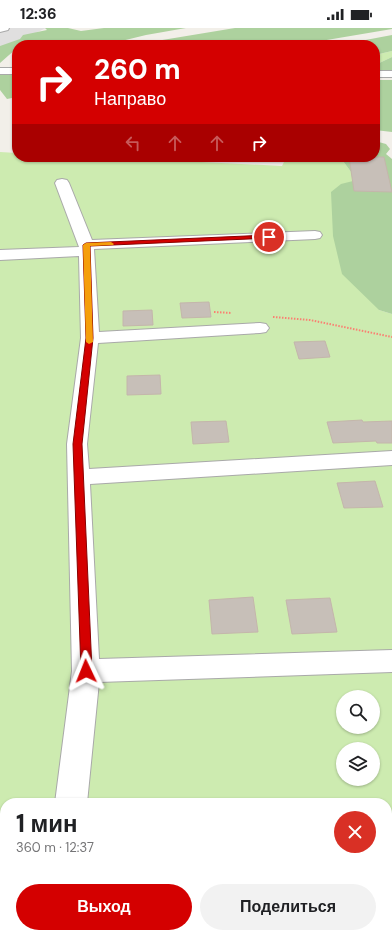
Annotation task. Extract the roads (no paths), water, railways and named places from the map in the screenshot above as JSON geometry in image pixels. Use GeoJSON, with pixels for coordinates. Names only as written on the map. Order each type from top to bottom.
{"type":"FeatureCollection","features":[{"type":"Feature","properties":{"kind":"street"},"geometry":{"type":"LineString","coordinates":[[0,29],[4,28]]}},
{"type":"Feature","properties":{"kind":"street"},"geometry":{"type":"LineString","coordinates":[[0,71],[12,71]]}},
{"type":"Feature","properties":{"kind":"street"},"geometry":{"type":"LineString","coordinates":[[380,74],[392,74]]}},
{"type":"Feature","properties":{"kind":"street"},"geometry":{"type":"LineString","coordinates":[[62,183],[87,248],[90,338],[77,444],[86,671],[72,798]]}},
{"type":"Feature","properties":{"kind":"street"},"geometry":{"type":"LineString","coordinates":[[0,255],[87,248],[315,235]]}},
{"type":"Feature","properties":{"kind":"street"},"geometry":{"type":"LineString","coordinates":[[90,338],[265,322]]}},
{"type":"Feature","properties":{"kind":"street"},"geometry":{"type":"LineString","coordinates":[[79,477],[392,458]]}},
{"type":"Feature","properties":{"kind":"street"},"geometry":{"type":"LineString","coordinates":[[86,671],[392,661]]}}]}
